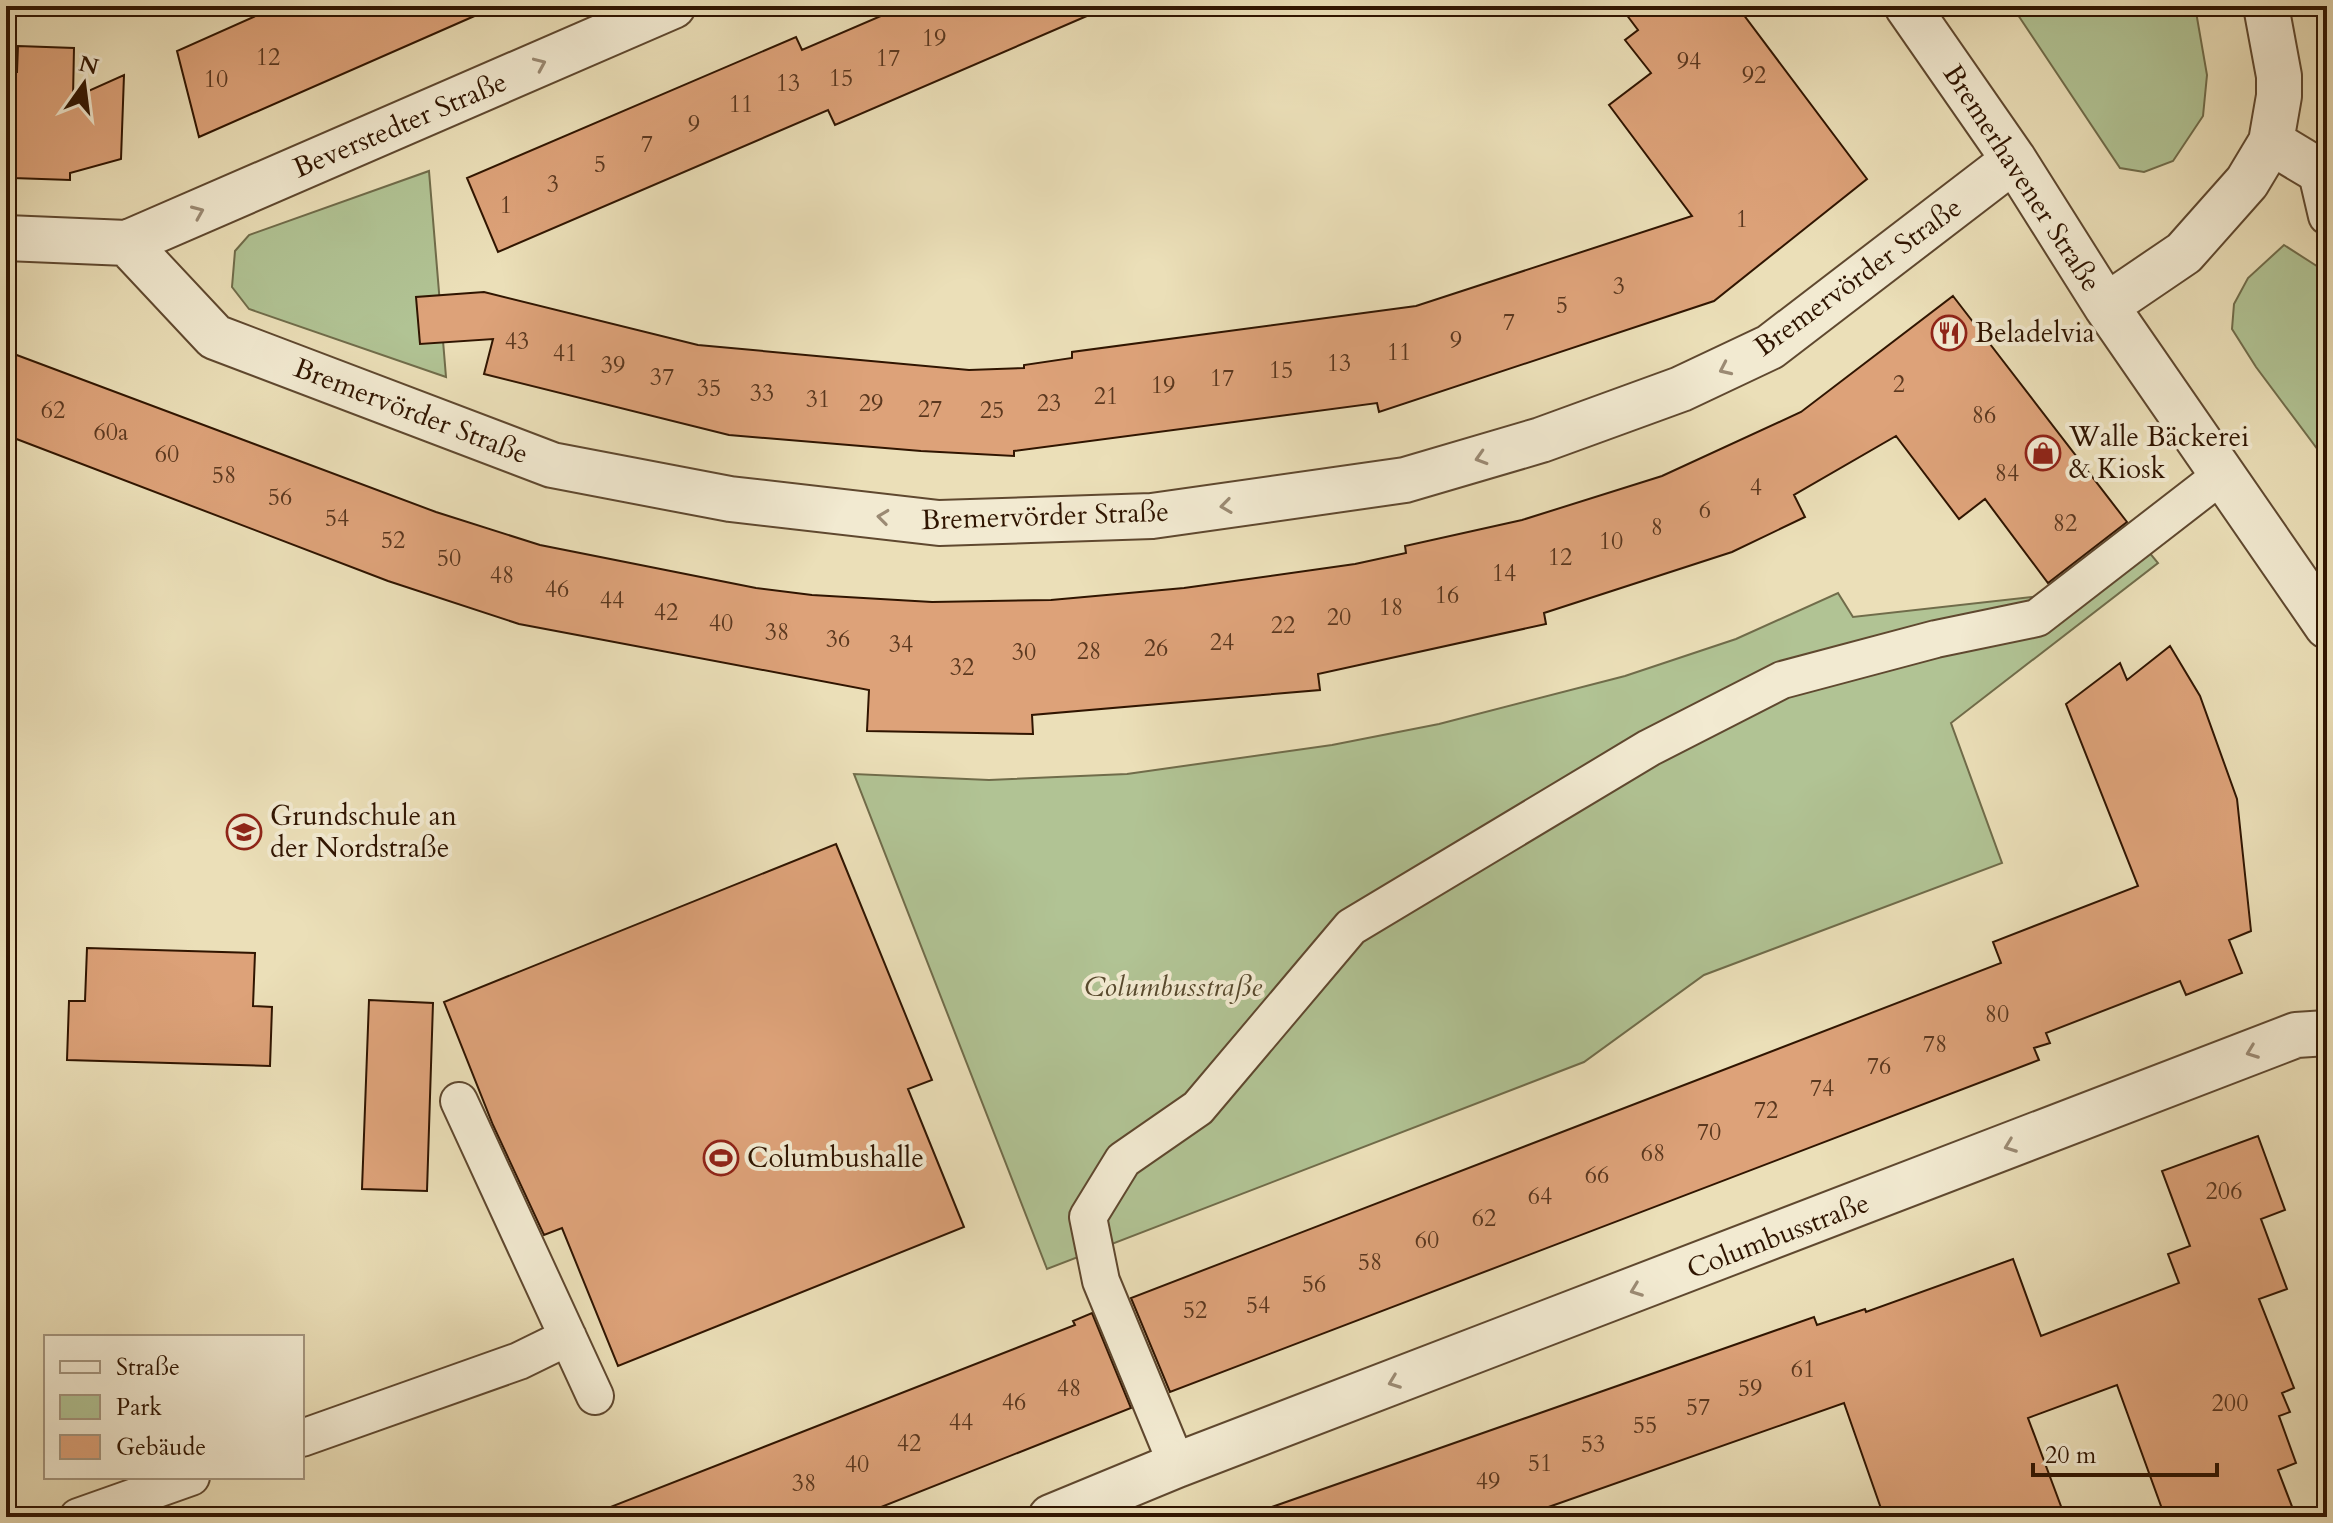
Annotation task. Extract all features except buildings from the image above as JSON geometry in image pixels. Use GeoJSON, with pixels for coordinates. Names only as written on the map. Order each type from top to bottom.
{"type":"FeatureCollection","features":[{"type":"Feature","properties":{"kind":"street","name":"Beverstedter Straße"},"geometry":{"type":"LineString","coordinates":[[127,243],[673,6]]}},
{"type":"Feature","properties":{"kind":"street","name":"Bremerhavener Straße"},"geometry":{"type":"LineString","coordinates":[[1907,6],[2014,160],[2106,306],[2327,626]]}},
{"type":"Feature","properties":{"kind":"street"},"geometry":{"type":"LineString","coordinates":[[2106,306],[2184,253],[2247,182],[2271,142],[2279,86],[2266,6]]}},
{"type":"Feature","properties":{"kind":"street"},"geometry":{"type":"LineString","coordinates":[[2271,142],[2322,167]]}},
{"type":"Feature","properties":{"kind":"street","name":"Bremervörder Straße"},"geometry":{"type":"LineString","coordinates":[[127,243],[215,337],[552,465],[730,499],[939,523],[1152,516],[1405,480],[1541,440],[1681,389],[1770,347],[2014,160]]}},
{"type":"Feature","properties":{"kind":"street"},"geometry":{"type":"LineString","coordinates":[[6,238],[127,243]]}},
{"type":"Feature","properties":{"kind":"street","name":"Columbusstraße"},"geometry":{"type":"LineString","coordinates":[[1051,1517],[1177,1465],[2296,1035],[2327,1033]]}},
{"type":"Feature","properties":{"kind":"lane"},"geometry":{"type":"LineString","coordinates":[[2322,167],[2327,216]]}},
{"type":"Feature","properties":{"kind":"lane"},"geometry":{"type":"LineString","coordinates":[[1177,1465],[1101,1281],[1088,1217],[1123,1160],[1198,1108],[1351,927],[1649,748],[1782,680],[1936,639],[2037,618],[2223,474]]}},
{"type":"Feature","properties":{"kind":"lane"},"geometry":{"type":"LineString","coordinates":[[459,1101],[595,1396]]}},
{"type":"Feature","properties":{"kind":"lane"},"geometry":{"type":"LineString","coordinates":[[304,1437],[519,1361],[568,1337]]}},
{"type":"Feature","properties":{"kind":"lane"},"geometry":{"type":"LineString","coordinates":[[78,1517],[185,1479]]}},
{"type":"Feature","properties":{"kind":"green space"},"geometry":{"type":"Polygon","coordinates":[[[2012,6],[2195,6],[2207,75],[2203,116],[2173,161],[2144,172],[2120,168],[2012,6]]]}},
{"type":"Feature","properties":{"kind":"green space"},"geometry":{"type":"Polygon","coordinates":[[[429,171],[446,377],[249,309],[232,287],[235,251],[249,235],[429,171]]]}},
{"type":"Feature","properties":{"kind":"green space"},"geometry":{"type":"Polygon","coordinates":[[[2284,245],[2323,270],[2327,289],[2327,462],[2256,367],[2232,329],[2234,304],[2248,278],[2284,245]]]}},
{"type":"Feature","properties":{"kind":"green space","name":"Columbusstraße"},"geometry":{"type":"Polygon","coordinates":[[[2130,529],[2158,563],[1951,723],[2002,863],[1704,975],[1584,1062],[1047,1269],[854,774],[989,780],[1127,774],[1332,745],[1439,724],[1625,676],[1736,639],[1838,593],[1853,617],[2041,596],[2130,529]]]}},
{"type":"Feature","properties":{"kind":"place","name":"Beladelvia"},"geometry":{"type":"Point","coordinates":[1949,333]}},
{"type":"Feature","properties":{"kind":"place","name":"Walle Bäckerei & Kiosk"},"geometry":{"type":"Point","coordinates":[2043,453]}},
{"type":"Feature","properties":{"kind":"place","name":"Grundschule an der Nordstraße"},"geometry":{"type":"Point","coordinates":[244,832]}},
{"type":"Feature","properties":{"kind":"place","name":"Columbushalle"},"geometry":{"type":"Point","coordinates":[721,1158]}}]}
